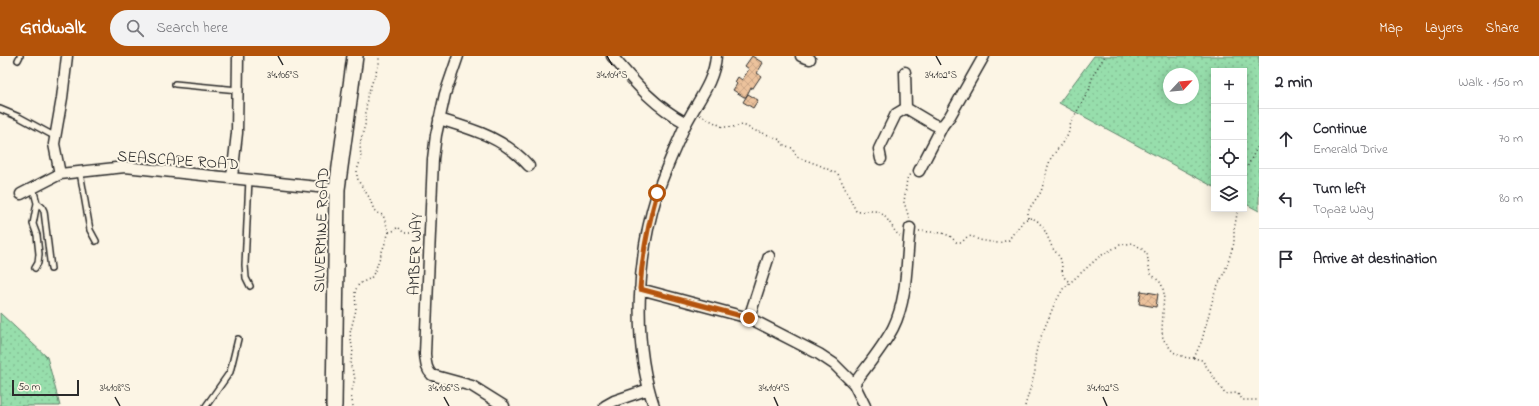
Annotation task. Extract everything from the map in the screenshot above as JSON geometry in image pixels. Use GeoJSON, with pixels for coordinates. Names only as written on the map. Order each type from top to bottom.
{"type":"FeatureCollection","features":[{"type":"Feature","properties":{"kind":"street"},"geometry":{"type":"LineString","coordinates":[[60,174],[54,150],[54,136],[62,98],[67,56]]}},
{"type":"Feature","properties":{"kind":"street"},"geometry":{"type":"LineString","coordinates":[[232,177],[237,133],[238,56]]}},
{"type":"Feature","properties":{"kind":"street","name":"SILVERMINE ROAD"},"geometry":{"type":"LineString","coordinates":[[334,406],[337,188],[355,56]]}},
{"type":"Feature","properties":{"kind":"street","name":"AMBER WAY"},"geometry":{"type":"LineString","coordinates":[[458,56],[445,94],[439,119],[433,159],[425,354],[428,371],[432,375],[438,378],[448,379],[472,386],[504,406]]}},
{"type":"Feature","properties":{"kind":"street"},"geometry":{"type":"LineString","coordinates":[[612,56],[645,94],[660,108],[686,123]]}},
{"type":"Feature","properties":{"kind":"street"},"geometry":{"type":"LineString","coordinates":[[654,406],[648,389],[640,325],[640,289],[643,252],[657,193],[686,123],[708,86],[713,73],[716,56]]}},
{"type":"Feature","properties":{"kind":"street"},"geometry":{"type":"LineString","coordinates":[[919,171],[943,125],[948,119],[982,57]]}},
{"type":"Feature","properties":{"kind":"street"},"geometry":{"type":"LineString","coordinates":[[905,72],[906,108]]}},
{"type":"Feature","properties":{"kind":"street"},"geometry":{"type":"LineString","coordinates":[[906,108],[932,124],[938,126],[943,125]]}},
{"type":"Feature","properties":{"kind":"street"},"geometry":{"type":"LineString","coordinates":[[881,159],[879,149],[896,114],[906,108]]}},
{"type":"Feature","properties":{"kind":"street"},"geometry":{"type":"LineString","coordinates":[[439,119],[483,133],[497,140],[520,156],[529,166]]}},
{"type":"Feature","properties":{"kind":"street","name":"SEASCAPE ROAD"},"geometry":{"type":"LineString","coordinates":[[21,194],[60,174],[125,167],[337,188]]}},
{"type":"Feature","properties":{"kind":"street"},"geometry":{"type":"LineString","coordinates":[[854,384],[892,328],[897,317],[905,286],[910,232]]}},
{"type":"Feature","properties":{"kind":"street"},"geometry":{"type":"LineString","coordinates":[[749,318],[769,256]]}},
{"type":"Feature","properties":{"kind":"street"},"geometry":{"type":"LineString","coordinates":[[640,289],[749,318],[819,354],[834,364],[854,384],[865,406]]}},
{"type":"Feature","properties":{"kind":"street"},"geometry":{"type":"LineString","coordinates":[[605,406],[614,401],[648,389]]}},
{"type":"Feature","properties":{"kind":"lane"},"geometry":{"type":"LineString","coordinates":[[174,84],[238,90]]}},
{"type":"Feature","properties":{"kind":"lane"},"geometry":{"type":"LineString","coordinates":[[0,109],[19,117],[54,136]]}},
{"type":"Feature","properties":{"kind":"lane"},"geometry":{"type":"LineString","coordinates":[[80,172],[90,230],[96,241]]}},
{"type":"Feature","properties":{"kind":"lane"},"geometry":{"type":"LineString","coordinates":[[249,179],[245,265],[246,278],[250,286]]}},
{"type":"Feature","properties":{"kind":"lane"},"geometry":{"type":"LineString","coordinates":[[33,188],[37,203],[33,224],[37,235],[39,254],[38,263],[35,268]]}},
{"type":"Feature","properties":{"kind":"lane"},"geometry":{"type":"LineString","coordinates":[[37,203],[44,211],[51,269]]}},
{"type":"Feature","properties":{"kind":"lane"},"geometry":{"type":"LineString","coordinates":[[206,406],[230,372],[238,338]]}},
{"type":"Feature","properties":{"kind":"path"},"geometry":{"type":"LineString","coordinates":[[353,406],[351,395],[355,377],[350,364],[353,353],[350,334],[356,310],[355,291],[359,284],[371,278],[375,272],[389,232],[383,215],[374,210],[369,197],[357,177],[357,170],[361,159],[360,143],[365,125],[368,97],[380,63],[379,56]]}},
{"type":"Feature","properties":{"kind":"path"},"geometry":{"type":"LineString","coordinates":[[1028,218],[1028,212],[1041,192],[1051,158],[1068,135],[1071,122],[1089,90],[1094,75],[1105,56]]}},
{"type":"Feature","properties":{"kind":"path"},"geometry":{"type":"LineString","coordinates":[[694,111],[723,127],[743,125],[772,136],[780,140],[784,145],[792,148],[797,157],[838,174],[856,210],[858,212],[877,210],[882,212],[898,235],[910,232],[938,232],[950,236],[956,242],[962,242],[968,237],[972,236],[979,240],[998,243],[1009,240],[1015,230],[1021,226],[1023,221],[1028,218],[1033,218],[1048,236],[1053,248],[1060,258],[1064,277],[1069,282]]}},
{"type":"Feature","properties":{"kind":"path"},"geometry":{"type":"LineString","coordinates":[[1247,167],[1259,144]]}},
{"type":"Feature","properties":{"kind":"path"},"geometry":{"type":"LineString","coordinates":[[910,232],[908,214],[904,202],[904,190],[910,174],[919,171]]}},
{"type":"Feature","properties":{"kind":"path"},"geometry":{"type":"LineString","coordinates":[[1194,358],[1202,340],[1215,291],[1225,271],[1234,243],[1234,230],[1237,212]]}},
{"type":"Feature","properties":{"kind":"path"},"geometry":{"type":"LineString","coordinates":[[389,232],[398,227],[404,233],[418,235],[420,235],[422,231],[430,231]]}},
{"type":"Feature","properties":{"kind":"path"},"geometry":{"type":"LineString","coordinates":[[1025,406],[1035,372],[1035,357],[1038,344],[1054,305],[1063,289],[1069,282],[1100,256],[1120,245],[1133,244],[1147,254],[1150,273],[1161,283],[1164,292],[1163,339],[1173,352],[1186,358],[1202,360],[1225,394],[1237,393],[1243,400],[1259,400]]}},
{"type":"Feature","properties":{"kind":"green space"},"geometry":{"type":"Polygon","coordinates":[[[1094,56],[1259,56],[1259,211],[1247,205],[1247,68],[1211,68],[1211,185],[1059,103],[1094,56]]]}},
{"type":"Feature","properties":{"kind":"green space"},"geometry":{"type":"Polygon","coordinates":[[[0,313],[47,357],[60,406],[0,406],[0,313]]]}},
{"type":"Feature","properties":{"kind":"building"},"geometry":{"type":"Polygon","coordinates":[[[752,56],[763,63],[757,73],[761,76],[753,88],[751,87],[746,97],[744,97],[733,90],[737,84],[735,82],[738,77],[742,80],[749,69],[745,66],[752,56]]]}},
{"type":"Feature","properties":{"kind":"building"},"geometry":{"type":"Polygon","coordinates":[[[748,94],[758,100],[753,108],[743,102],[748,94]]]}},
{"type":"Feature","properties":{"kind":"building"},"geometry":{"type":"Polygon","coordinates":[[[1141,291],[1158,294],[1156,307],[1139,304],[1141,291]]]}},
{"type":"Feature","properties":{"kind":"route"},"geometry":{"type":"LineString","coordinates":[[657,193],[643,252],[640,289],[749,318]]}}]}
